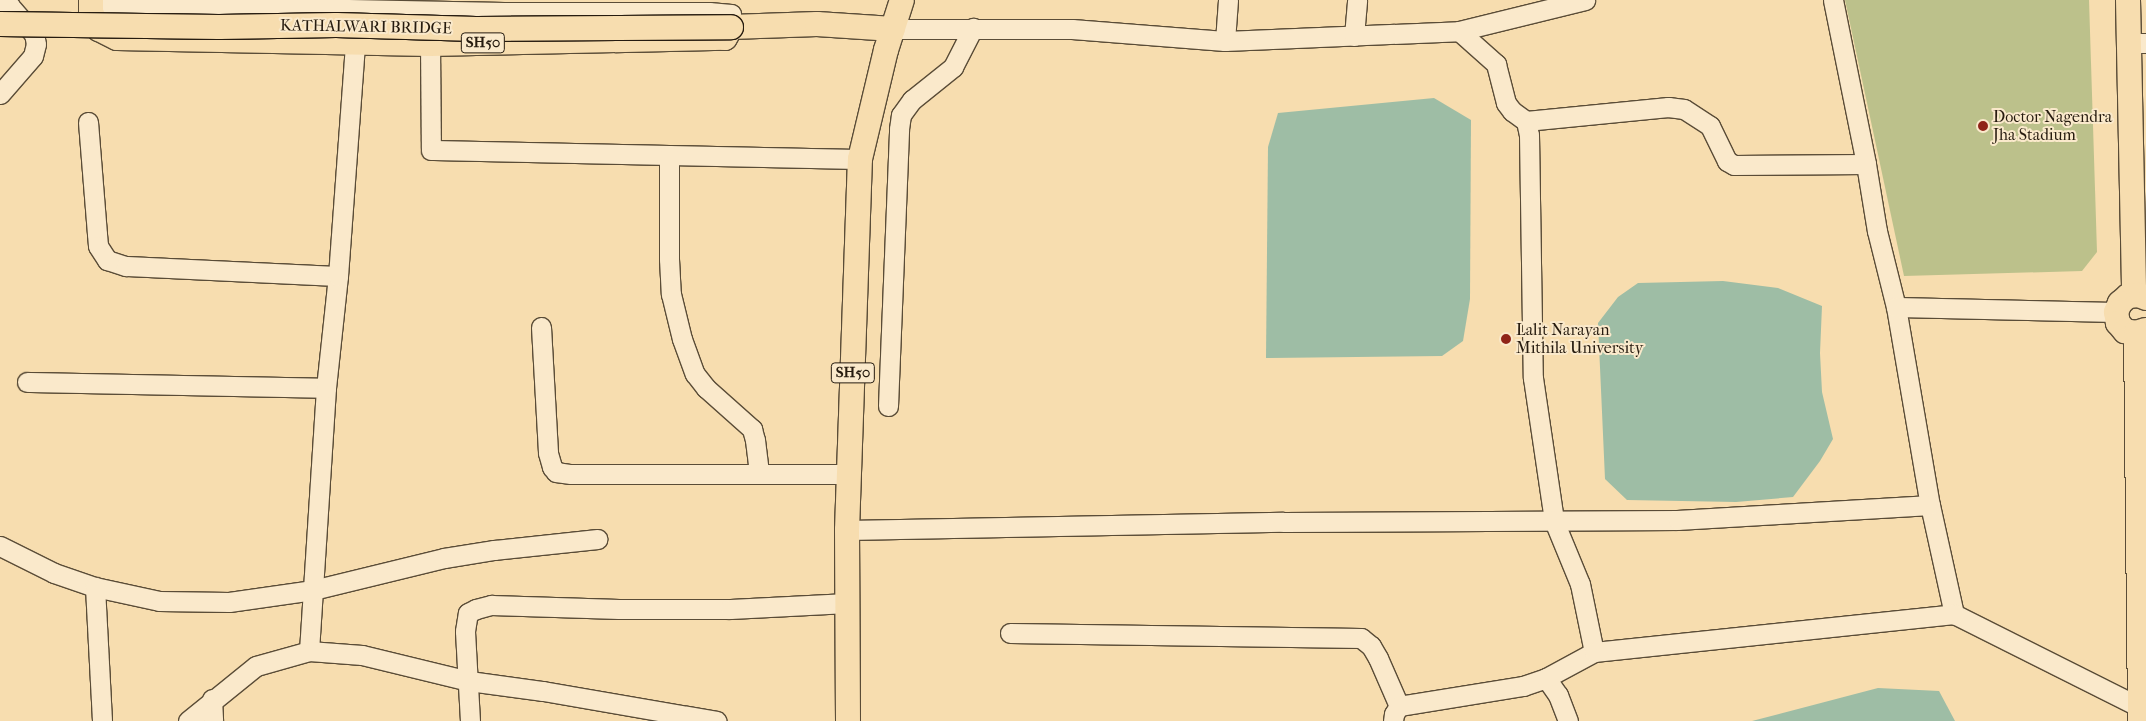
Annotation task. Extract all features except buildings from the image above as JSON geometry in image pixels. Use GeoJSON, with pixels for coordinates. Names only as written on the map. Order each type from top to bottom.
{"type":"FeatureCollection","features":[{"type":"Feature","properties":{"kind":"main road"},"geometry":{"type":"LineString","coordinates":[[893,30],[902,0]]}},
{"type":"Feature","properties":{"kind":"main road"},"geometry":{"type":"LineString","coordinates":[[2128,0],[2137,43],[2140,297],[2124,299],[2116,312],[2121,327],[2141,332],[2140,714]]}},
{"type":"Feature","properties":{"kind":"main road","name":"SH50"},"geometry":{"type":"LineString","coordinates":[[90,2],[94,22],[99,29],[117,38],[430,44],[725,38],[731,14],[893,30],[886,50],[860,159],[847,530],[848,721]]}},
{"type":"Feature","properties":{"kind":"main road","name":"KATHALWARI BRIDGE"},"geometry":{"type":"LineString","coordinates":[[0,24],[219,27],[336,25],[476,29],[731,14]]}},
{"type":"Feature","properties":{"kind":"street"},"geometry":{"type":"LineString","coordinates":[[0,0],[10,6],[34,34],[36,44],[33,56],[0,94]]}},
{"type":"Feature","properties":{"kind":"street"},"geometry":{"type":"LineString","coordinates":[[1225,41],[1228,0]]}},
{"type":"Feature","properties":{"kind":"street"},"geometry":{"type":"LineString","coordinates":[[1354,36],[1357,0]]}},
{"type":"Feature","properties":{"kind":"street"},"geometry":{"type":"LineString","coordinates":[[893,30],[1072,28],[1225,41],[1354,36],[1459,31],[1585,0]]}},
{"type":"Feature","properties":{"kind":"street"},"geometry":{"type":"LineString","coordinates":[[1833,0],[1866,164],[1877,231],[1896,307],[1930,506],[1954,614]]}},
{"type":"Feature","properties":{"kind":"street"},"geometry":{"type":"LineString","coordinates":[[90,2],[402,4],[731,14]]}},
{"type":"Feature","properties":{"kind":"street"},"geometry":{"type":"LineString","coordinates":[[888,406],[899,128],[902,115],[912,100],[953,67],[973,28]]}},
{"type":"Feature","properties":{"kind":"street"},"geometry":{"type":"LineString","coordinates":[[1459,31],[1496,64],[1506,103],[1512,111],[1526,121],[1668,107],[1684,109],[1710,126],[1727,161],[1734,165],[1866,164]]}},
{"type":"Feature","properties":{"kind":"street"},"geometry":{"type":"LineString","coordinates":[[310,651],[326,388],[338,276],[354,43]]}},
{"type":"Feature","properties":{"kind":"street"},"geometry":{"type":"LineString","coordinates":[[430,44],[430,150],[860,159]]}},
{"type":"Feature","properties":{"kind":"street"},"geometry":{"type":"LineString","coordinates":[[1526,121],[1529,135],[1533,378],[1554,521],[1580,584],[1594,652]]}},
{"type":"Feature","properties":{"kind":"street"},"geometry":{"type":"LineString","coordinates":[[88,122],[97,240],[102,254],[107,260],[126,266],[338,276]]}},
{"type":"Feature","properties":{"kind":"street"},"geometry":{"type":"LineString","coordinates":[[669,155],[671,294],[682,339],[695,374],[706,388],[752,428],[759,474]]}},
{"type":"Feature","properties":{"kind":"street"},"geometry":{"type":"LineString","coordinates":[[1896,307],[2116,312]]}},
{"type":"Feature","properties":{"kind":"street"},"geometry":{"type":"LineString","coordinates":[[541,327],[548,453],[552,467],[556,472],[571,474],[850,474]]}},
{"type":"Feature","properties":{"kind":"street"},"geometry":{"type":"LineString","coordinates":[[27,382],[326,388]]}},
{"type":"Feature","properties":{"kind":"street"},"geometry":{"type":"LineString","coordinates":[[847,530],[1273,522],[1678,520],[1930,506]]}},
{"type":"Feature","properties":{"kind":"street"},"geometry":{"type":"LineString","coordinates":[[0,546],[54,573],[95,587],[159,600],[229,602],[313,590],[444,558],[494,550],[597,539]]}},
{"type":"Feature","properties":{"kind":"street"},"geometry":{"type":"LineString","coordinates":[[95,587],[102,721]]}},
{"type":"Feature","properties":{"kind":"street"},"geometry":{"type":"LineString","coordinates":[[470,721],[465,631],[468,613],[491,605],[672,609],[848,603]]}},
{"type":"Feature","properties":{"kind":"street"},"geometry":{"type":"LineString","coordinates":[[1010,634],[1361,638],[1371,646],[1378,658],[1396,713],[1523,686],[1546,678],[1594,652],[1954,614],[2140,714]]}},
{"type":"Feature","properties":{"kind":"street"},"geometry":{"type":"LineString","coordinates":[[188,721],[212,699],[256,666],[310,651],[362,655],[469,681],[543,691],[716,721]]}},
{"type":"Feature","properties":{"kind":"street"},"geometry":{"type":"LineString","coordinates":[[1546,678],[1558,695],[1568,721]]}},
{"type":"Feature","properties":{"kind":"street"},"geometry":{"type":"LineString","coordinates":[[212,699],[213,721]]}},
{"type":"Feature","properties":{"kind":"shaded area","name":"Doctor Nagendra Jha Stadium"},"geometry":{"type":"Polygon","coordinates":[[[1845,0],[2089,0],[2097,252],[2082,271],[1904,276],[1845,0]]]}},
{"type":"Feature","properties":{"kind":"shaded area"},"geometry":{"type":"Polygon","coordinates":[[[1434,98],[1471,120],[1470,299],[1463,341],[1442,356],[1266,358],[1268,147],[1278,113],[1434,98]]]}},
{"type":"Feature","properties":{"kind":"shaded area"},"geometry":{"type":"Polygon","coordinates":[[[1723,281],[1778,288],[1822,306],[1820,353],[1822,392],[1833,439],[1820,461],[1793,497],[1736,502],[1627,500],[1605,479],[1598,323],[1618,297],[1638,283],[1723,281]]]}},
{"type":"Feature","properties":{"kind":"shaded area"},"geometry":{"type":"Polygon","coordinates":[[[1878,688],[1939,691],[1955,721],[1752,721],[1878,688]]]}},
{"type":"Feature","properties":{"kind":"place","name":"Doctor Nagendra Jha Stadium"},"geometry":{"type":"Point","coordinates":[1983,126]}},
{"type":"Feature","properties":{"kind":"place","name":"Lalit Narayan Mithila University"},"geometry":{"type":"Point","coordinates":[1506,339]}}]}
